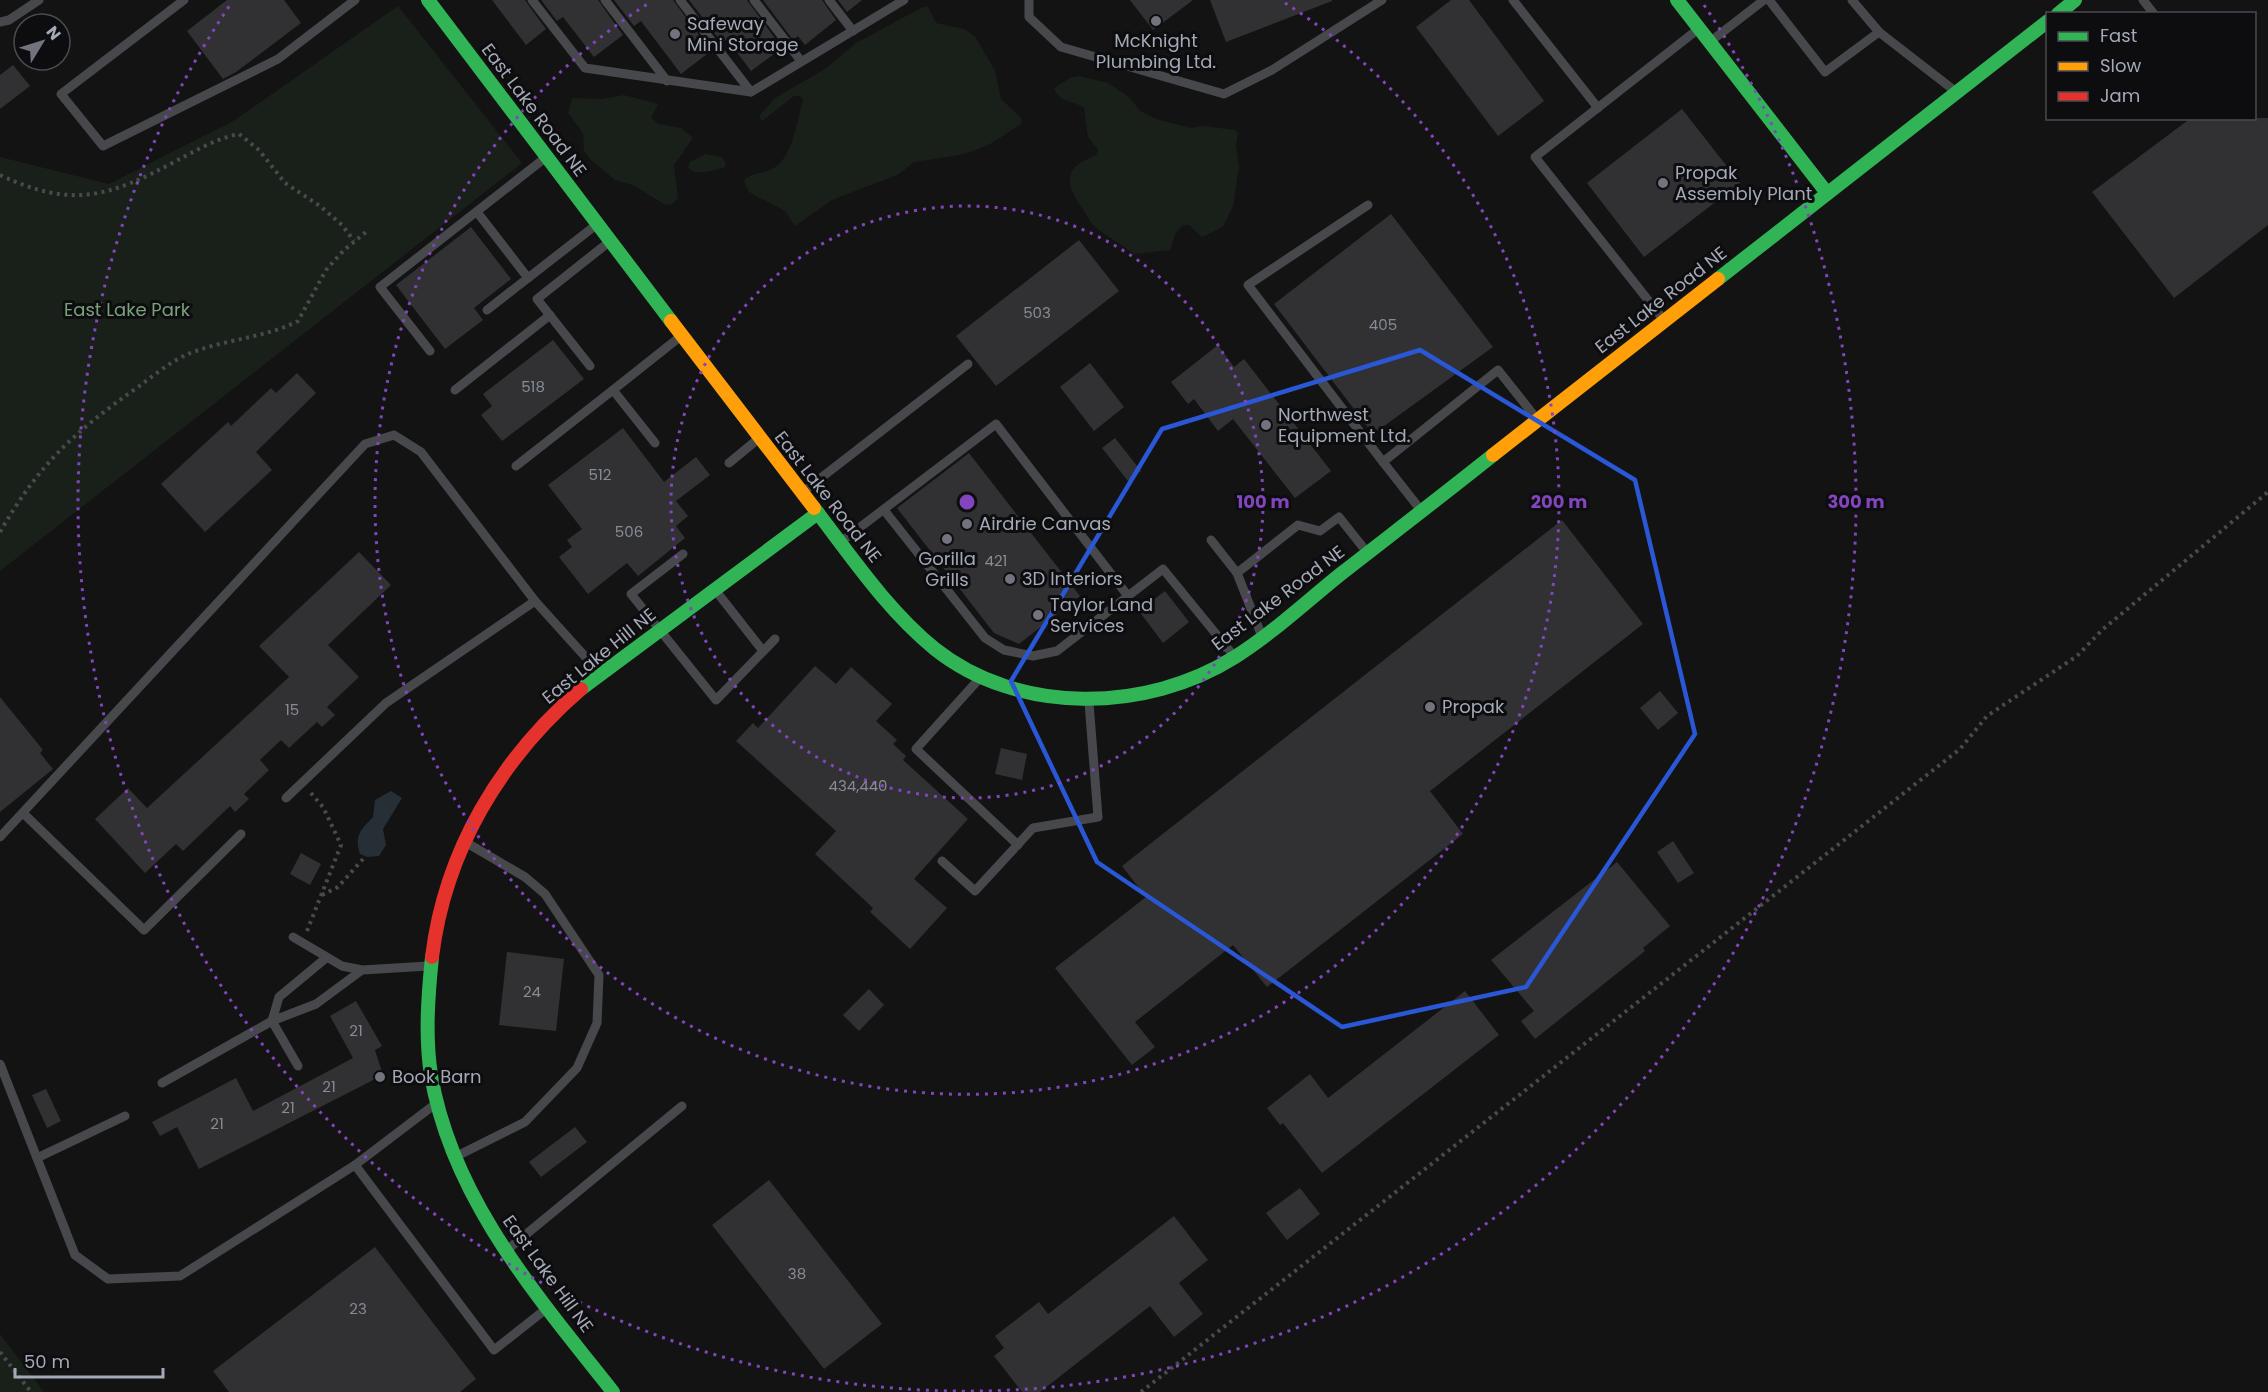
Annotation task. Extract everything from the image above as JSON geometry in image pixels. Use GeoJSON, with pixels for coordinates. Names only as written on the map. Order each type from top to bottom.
{"type":"FeatureCollection","features":[{"type":"Feature","properties":{"kind":"street","name":"East Lake Road NE"},"geometry":{"type":"LineString","coordinates":[[428,0],[840,542],[889,605],[914,632],[952,662],[981,677],[1036,695],[1089,700],[1134,696],[1173,686],[1201,676],[1235,657],[2046,23]]}},
{"type":"Feature","properties":{"kind":"street"},"geometry":{"type":"LineString","coordinates":[[1677,0],[1827,192]]}},
{"type":"Feature","properties":{"kind":"street"},"geometry":{"type":"LineString","coordinates":[[2060,12],[2075,0]]}},
{"type":"Feature","properties":{"kind":"street","name":"East Lake Hill NE"},"geometry":{"type":"LineString","coordinates":[[613,1392],[505,1251],[476,1203],[439,1102],[431,1076],[428,1006],[433,965],[450,874],[473,823],[504,773],[544,724],[600,674],[818,513]]}},
{"type":"Feature","properties":{"kind":"lane"},"geometry":{"type":"LineString","coordinates":[[0,22],[9,20],[39,0]]}},
{"type":"Feature","properties":{"kind":"lane"},"geometry":{"type":"LineString","coordinates":[[184,0],[61,94],[103,146],[278,59],[355,0]]}},
{"type":"Feature","properties":{"kind":"lane"},"geometry":{"type":"LineString","coordinates":[[532,0],[585,68],[751,92],[904,0]]}},
{"type":"Feature","properties":{"kind":"lane"},"geometry":{"type":"LineString","coordinates":[[605,0],[667,81]]}},
{"type":"Feature","properties":{"kind":"lane"},"geometry":{"type":"LineString","coordinates":[[680,0],[751,92]]}},
{"type":"Feature","properties":{"kind":"lane"},"geometry":{"type":"LineString","coordinates":[[754,0],[801,62]]}},
{"type":"Feature","properties":{"kind":"lane"},"geometry":{"type":"LineString","coordinates":[[829,0],[853,31]]}},
{"type":"Feature","properties":{"kind":"lane"},"geometry":{"type":"LineString","coordinates":[[1029,0],[1029,17],[1061,47],[1224,94],[1272,70],[1382,0]]}},
{"type":"Feature","properties":{"kind":"lane"},"geometry":{"type":"LineString","coordinates":[[1513,0],[1598,108]]}},
{"type":"Feature","properties":{"kind":"lane"},"geometry":{"type":"LineString","coordinates":[[1710,42],[1764,0]]}},
{"type":"Feature","properties":{"kind":"lane"},"geometry":{"type":"LineString","coordinates":[[1769,0],[1826,72],[1879,32]]}},
{"type":"Feature","properties":{"kind":"lane"},"geometry":{"type":"LineString","coordinates":[[1851,0],[1879,32],[1933,71],[1957,93]]}},
{"type":"Feature","properties":{"kind":"lane"},"geometry":{"type":"LineString","coordinates":[[2143,0],[2152,12]]}},
{"type":"Feature","properties":{"kind":"lane"},"geometry":{"type":"LineString","coordinates":[[1664,320],[1536,157],[1699,28]]}},
{"type":"Feature","properties":{"kind":"lane"},"geometry":{"type":"LineString","coordinates":[[430,351],[380,287],[547,156]]}},
{"type":"Feature","properties":{"kind":"lane"},"geometry":{"type":"LineString","coordinates":[[1368,205],[1248,285],[1422,511]]}},
{"type":"Feature","properties":{"kind":"lane"},"geometry":{"type":"LineString","coordinates":[[477,212],[528,278]]}},
{"type":"Feature","properties":{"kind":"lane"},"geometry":{"type":"LineString","coordinates":[[487,310],[598,223]]}},
{"type":"Feature","properties":{"kind":"lane"},"geometry":{"type":"LineString","coordinates":[[590,366],[537,299],[611,241]]}},
{"type":"Feature","properties":{"kind":"lane"},"geometry":{"type":"LineString","coordinates":[[455,390],[550,315]]}},
{"type":"Feature","properties":{"kind":"lane"},"geometry":{"type":"LineString","coordinates":[[516,466],[683,335]]}},
{"type":"Feature","properties":{"kind":"lane"},"geometry":{"type":"LineString","coordinates":[[802,492],[968,364]]}},
{"type":"Feature","properties":{"kind":"lane"},"geometry":{"type":"LineString","coordinates":[[1383,462],[1498,370],[1538,420]]}},
{"type":"Feature","properties":{"kind":"lane"},"geometry":{"type":"LineString","coordinates":[[613,390],[655,443]]}},
{"type":"Feature","properties":{"kind":"lane"},"geometry":{"type":"LineString","coordinates":[[840,542],[996,424],[1128,596]]}},
{"type":"Feature","properties":{"kind":"lane"},"geometry":{"type":"LineString","coordinates":[[0,837],[365,444],[394,435],[420,452],[535,600],[600,674]]}},
{"type":"Feature","properties":{"kind":"lane"},"geometry":{"type":"LineString","coordinates":[[729,463],[760,437]]}},
{"type":"Feature","properties":{"kind":"lane"},"geometry":{"type":"LineString","coordinates":[[884,510],[985,638],[1004,650],[1033,656],[1057,651],[1163,569],[1235,657]]}},
{"type":"Feature","properties":{"kind":"lane"},"geometry":{"type":"LineString","coordinates":[[1237,573],[1299,525],[1320,531],[1338,517],[1367,554]]}},
{"type":"Feature","properties":{"kind":"lane"},"geometry":{"type":"LineString","coordinates":[[1211,540],[1237,573],[1262,636]]}},
{"type":"Feature","properties":{"kind":"lane"},"geometry":{"type":"LineString","coordinates":[[683,554],[631,594],[716,700],[775,639]]}},
{"type":"Feature","properties":{"kind":"lane"},"geometry":{"type":"LineString","coordinates":[[714,590],[763,651]]}},
{"type":"Feature","properties":{"kind":"lane"},"geometry":{"type":"LineString","coordinates":[[286,798],[386,703],[535,600]]}},
{"type":"Feature","properties":{"kind":"lane"},"geometry":{"type":"LineString","coordinates":[[981,677],[916,749],[1018,845]]}},
{"type":"Feature","properties":{"kind":"lane"},"geometry":{"type":"LineString","coordinates":[[942,861],[975,891],[1033,828],[1098,817],[1089,700]]}},
{"type":"Feature","properties":{"kind":"lane"},"geometry":{"type":"LineString","coordinates":[[23,813],[144,930],[241,834]]}},
{"type":"Feature","properties":{"kind":"lane"},"geometry":{"type":"LineString","coordinates":[[457,1156],[525,1122],[577,1068],[597,1023],[599,975],[545,894],[525,877],[464,842]]}},
{"type":"Feature","properties":{"kind":"lane"},"geometry":{"type":"LineString","coordinates":[[293,937],[342,966],[362,970],[433,965]]}},
{"type":"Feature","properties":{"kind":"lane"},"geometry":{"type":"LineString","coordinates":[[298,1066],[272,1021],[279,997],[326,958]]}},
{"type":"Feature","properties":{"kind":"lane"},"geometry":{"type":"LineString","coordinates":[[162,1083],[272,1021],[316,1004],[362,970]]}},
{"type":"Feature","properties":{"kind":"lane"},"geometry":{"type":"LineString","coordinates":[[0,1064],[75,1255],[108,1279],[180,1276],[355,1165],[439,1102]]}},
{"type":"Feature","properties":{"kind":"lane"},"geometry":{"type":"LineString","coordinates":[[505,1251],[682,1106]]}},
{"type":"Feature","properties":{"kind":"lane"},"geometry":{"type":"LineString","coordinates":[[36,1158],[125,1116]]}},
{"type":"Feature","properties":{"kind":"lane"},"geometry":{"type":"LineString","coordinates":[[355,1165],[494,1350],[548,1307]]}},
{"type":"Feature","properties":{"kind":"path"},"geometry":{"type":"LineString","coordinates":[[0,175],[25,187],[59,195],[103,194],[139,181],[231,135],[239,134],[247,137],[275,172],[332,216],[354,241]]}},
{"type":"Feature","properties":{"kind":"path"},"geometry":{"type":"LineString","coordinates":[[0,532],[29,484],[53,455],[84,426],[168,365],[194,351],[298,321],[326,270],[366,232]]}},
{"type":"Feature","properties":{"kind":"path"},"geometry":{"type":"LineString","coordinates":[[1141,1392],[1960,749],[1987,716],[2078,656],[2102,630],[2268,492]]}},
{"type":"Feature","properties":{"kind":"path"},"geometry":{"type":"LineString","coordinates":[[302,783],[323,807],[342,845],[302,943]]}},
{"type":"Feature","properties":{"kind":"path"},"geometry":{"type":"LineString","coordinates":[[322,895],[338,887],[363,859]]}},
{"type":"Feature","properties":{"kind":"path"},"geometry":{"type":"LineString","coordinates":[[0,1352],[31,1392]]}},
{"type":"Feature","properties":{"kind":"highlighted area"},"geometry":{"type":"Polygon","coordinates":[[[1420,350],[1635,480],[1695,734],[1526,987],[1342,1027],[1097,862],[1011,681],[1162,429],[1420,350]]]}},
{"type":"Feature","properties":{"kind":"green space","name":"East Lake Park"},"geometry":{"type":"Polygon","coordinates":[[[398,6],[522,163],[0,571],[0,157],[109,184],[235,120],[398,6]]]}},
{"type":"Feature","properties":{"kind":"green space"},"geometry":{"type":"Polygon","coordinates":[[[923,7],[928,7],[936,23],[964,29],[975,36],[995,71],[1001,99],[1021,118],[1021,124],[992,143],[976,150],[960,155],[914,162],[899,174],[832,200],[795,226],[785,211],[749,192],[744,181],[750,176],[774,168],[780,162],[790,147],[796,128],[803,100],[800,96],[794,96],[762,121],[759,116],[775,98],[825,69],[856,43],[923,7]]]}},
{"type":"Feature","properties":{"kind":"green space"},"geometry":{"type":"Polygon","coordinates":[[[1079,76],[1108,83],[1129,97],[1140,111],[1156,119],[1191,128],[1203,126],[1235,130],[1238,134],[1236,145],[1239,167],[1233,206],[1223,227],[1202,237],[1189,225],[1183,225],[1175,234],[1170,250],[1134,254],[1095,227],[1076,199],[1070,176],[1078,165],[1096,155],[1098,150],[1088,137],[1084,108],[1060,97],[1054,88],[1072,77],[1079,76]]]}},
{"type":"Feature","properties":{"kind":"green space"},"geometry":{"type":"Polygon","coordinates":[[[624,95],[658,104],[651,118],[659,124],[681,128],[693,138],[674,165],[678,199],[670,205],[664,204],[633,185],[615,180],[591,160],[584,151],[583,133],[568,113],[572,98],[602,99],[624,95]]]}},
{"type":"Feature","properties":{"kind":"green space"},"geometry":{"type":"Polygon","coordinates":[[[705,154],[722,157],[726,163],[724,168],[695,172],[688,167],[690,162],[705,154]]]}},
{"type":"Feature","properties":{"kind":"green space"},"geometry":{"type":"Polygon","coordinates":[[[0,1334],[44,1392],[0,1392],[0,1334]]]}},
{"type":"Feature","properties":{"kind":"shaded area"},"geometry":{"type":"Polygon","coordinates":[[[391,791],[402,798],[383,829],[386,845],[379,856],[367,857],[360,854],[358,837],[373,817],[375,800],[391,791]]]}},
{"type":"Feature","properties":{"kind":"building"},"geometry":{"type":"Polygon","coordinates":[[[227,0],[284,0],[301,23],[236,72],[223,79],[187,31],[227,0]]]}},
{"type":"Feature","properties":{"kind":"building"},"geometry":{"type":"Polygon","coordinates":[[[492,0],[525,0],[546,29],[526,45],[492,0]]]}},
{"type":"Feature","properties":{"kind":"building"},"geometry":{"type":"Polygon","coordinates":[[[541,0],[598,0],[623,35],[594,57],[563,17],[557,21],[541,0]]]}},
{"type":"Feature","properties":{"kind":"building"},"geometry":{"type":"Polygon","coordinates":[[[614,0],[673,0],[711,51],[681,74],[641,21],[634,26],[614,0]]]}},
{"type":"Feature","properties":{"kind":"building"},"geometry":{"type":"Polygon","coordinates":[[[689,0],[747,0],[782,48],[751,71],[727,39],[722,43],[689,0]]]}},
{"type":"Feature","properties":{"kind":"building"},"geometry":{"type":"Polygon","coordinates":[[[763,0],[822,0],[836,20],[805,45],[798,36],[793,40],[763,0]]]}},
{"type":"Feature","properties":{"kind":"building"},"geometry":{"type":"Polygon","coordinates":[[[838,0],[862,0],[847,12],[838,0]]]}},
{"type":"Feature","properties":{"kind":"building","name":"McKnight Plumbing Ltd."},"geometry":{"type":"Polygon","coordinates":[[[1130,0],[1193,0],[1153,30],[1130,0]]]}},
{"type":"Feature","properties":{"kind":"building"},"geometry":{"type":"Polygon","coordinates":[[[1210,0],[1332,0],[1332,1],[1226,42],[1210,0]]]}},
{"type":"Feature","properties":{"kind":"building"},"geometry":{"type":"Polygon","coordinates":[[[1451,0],[1469,0],[1544,101],[1498,136],[1416,27],[1451,0]]]}},
{"type":"Feature","properties":{"kind":"building"},"geometry":{"type":"Polygon","coordinates":[[[12,66],[12,72],[19,72],[30,86],[0,109],[0,75],[12,66]]]}},
{"type":"Feature","properties":{"kind":"building","name":"Propak Assembly Plant"},"geometry":{"type":"Polygon","coordinates":[[[1682,109],[1740,183],[1644,257],[1587,183],[1682,109]]]}},
{"type":"Feature","properties":{"kind":"building"},"geometry":{"type":"Polygon","coordinates":[[[2268,118],[2268,225],[2174,298],[2092,192],[2188,120],[2268,118]]]}},
{"type":"Feature","properties":{"kind":"building"},"geometry":{"type":"Polygon","coordinates":[[[1391,214],[1493,347],[1373,434],[1274,304],[1391,214]]]}},
{"type":"Feature","properties":{"kind":"building"},"geometry":{"type":"Polygon","coordinates":[[[471,227],[511,279],[474,308],[483,320],[445,349],[396,285],[471,227]]]}},
{"type":"Feature","properties":{"kind":"building"},"geometry":{"type":"Polygon","coordinates":[[[1079,240],[1119,291],[996,386],[956,336],[1079,240]]]}},
{"type":"Feature","properties":{"kind":"building"},"geometry":{"type":"Polygon","coordinates":[[[553,340],[584,379],[502,441],[481,415],[492,406],[483,394],[553,340]]]}},
{"type":"Feature","properties":{"kind":"building","name":"Northwest Equipment Ltd."},"geometry":{"type":"Polygon","coordinates":[[[1218,345],[1234,367],[1244,359],[1331,471],[1295,498],[1233,419],[1218,431],[1194,399],[1188,404],[1171,382],[1218,345]]]}},
{"type":"Feature","properties":{"kind":"building"},"geometry":{"type":"Polygon","coordinates":[[[1090,363],[1124,407],[1094,431],[1060,387],[1090,363]]]}},
{"type":"Feature","properties":{"kind":"building"},"geometry":{"type":"Polygon","coordinates":[[[297,373],[316,393],[256,452],[272,470],[205,532],[161,484],[228,422],[231,426],[271,388],[276,393],[297,373]]]}},
{"type":"Feature","properties":{"kind":"building"},"geometry":{"type":"Polygon","coordinates":[[[623,428],[664,482],[696,457],[710,475],[676,501],[688,516],[676,526],[685,538],[638,576],[627,563],[588,594],[559,557],[572,547],[567,540],[582,529],[548,485],[623,428]]]}},
{"type":"Feature","properties":{"kind":"building"},"geometry":{"type":"Polygon","coordinates":[[[1115,438],[1141,471],[1128,481],[1102,448],[1115,438]]]}},
{"type":"Feature","properties":{"kind":"building"},"geometry":{"type":"Polygon","coordinates":[[[969,453],[1080,596],[1019,644],[994,633],[897,508],[969,453]]]}},
{"type":"Feature","properties":{"kind":"building","name":"Propak"},"geometry":{"type":"Polygon","coordinates":[[[1562,520],[1643,624],[1430,791],[1463,834],[1267,987],[1233,945],[1135,1022],[1155,1047],[1132,1065],[1055,968],[1146,897],[1122,866],[1562,520]]]}},
{"type":"Feature","properties":{"kind":"building"},"geometry":{"type":"Polygon","coordinates":[[[359,552],[391,585],[328,645],[359,677],[327,707],[335,715],[322,727],[317,722],[289,748],[281,740],[260,760],[269,770],[244,794],[249,799],[235,812],[230,806],[183,851],[176,844],[145,873],[95,819],[128,788],[147,808],[289,677],[259,646],[359,552]]]}},
{"type":"Feature","properties":{"kind":"building"},"geometry":{"type":"Polygon","coordinates":[[[1165,591],[1189,622],[1163,643],[1139,611],[1165,591]]]}},
{"type":"Feature","properties":{"kind":"building"},"geometry":{"type":"Polygon","coordinates":[[[815,666],[836,684],[851,667],[892,704],[876,721],[897,740],[893,744],[906,756],[903,760],[968,819],[914,879],[947,908],[910,949],[870,912],[873,908],[815,854],[836,831],[736,741],[753,723],[758,728],[815,666]]]}},
{"type":"Feature","properties":{"kind":"building"},"geometry":{"type":"Polygon","coordinates":[[[1660,691],[1678,713],[1658,730],[1640,708],[1660,691]]]}},
{"type":"Feature","properties":{"kind":"building"},"geometry":{"type":"Polygon","coordinates":[[[0,697],[43,750],[40,753],[53,769],[0,812],[0,697]]]}},
{"type":"Feature","properties":{"kind":"building"},"geometry":{"type":"Polygon","coordinates":[[[1001,748],[1027,754],[1022,780],[995,774],[1001,748]]]}},
{"type":"Feature","properties":{"kind":"building"},"geometry":{"type":"Polygon","coordinates":[[[1673,841],[1694,873],[1678,883],[1657,852],[1673,841]]]}},
{"type":"Feature","properties":{"kind":"building"},"geometry":{"type":"Polygon","coordinates":[[[301,853],[321,864],[310,885],[290,874],[301,853]]]}},
{"type":"Feature","properties":{"kind":"building"},"geometry":{"type":"Polygon","coordinates":[[[1617,862],[1670,926],[1643,948],[1645,951],[1535,1039],[1521,1021],[1534,1011],[1491,960],[1617,862]]]}},
{"type":"Feature","properties":{"kind":"building"},"geometry":{"type":"Polygon","coordinates":[[[507,952],[564,959],[556,1031],[499,1025],[507,952]]]}},
{"type":"Feature","properties":{"kind":"building"},"geometry":{"type":"Polygon","coordinates":[[[869,989],[884,1005],[859,1031],[843,1015],[869,989]]]}},
{"type":"Feature","properties":{"kind":"building"},"geometry":{"type":"Polygon","coordinates":[[[1465,991],[1499,1035],[1322,1173],[1283,1123],[1280,1125],[1267,1108],[1310,1074],[1328,1098],[1465,991]]]}},
{"type":"Feature","properties":{"kind":"building"},"geometry":{"type":"Polygon","coordinates":[[[356,1001],[382,1046],[375,1050],[383,1075],[199,1169],[177,1127],[160,1136],[152,1122],[236,1078],[253,1111],[353,1058],[330,1016],[356,1001]]]}},
{"type":"Feature","properties":{"kind":"building"},"geometry":{"type":"Polygon","coordinates":[[[46,1089],[61,1121],[47,1128],[32,1095],[46,1089]]]}},
{"type":"Feature","properties":{"kind":"building"},"geometry":{"type":"Polygon","coordinates":[[[575,1127],[587,1142],[541,1177],[529,1162],[575,1127]]]}},
{"type":"Feature","properties":{"kind":"building"},"geometry":{"type":"Polygon","coordinates":[[[769,1180],[882,1324],[824,1369],[712,1225],[769,1180]]]}},
{"type":"Feature","properties":{"kind":"building"},"geometry":{"type":"Polygon","coordinates":[[[1300,1188],[1320,1214],[1287,1240],[1266,1213],[1300,1188]]]}},
{"type":"Feature","properties":{"kind":"building"},"geometry":{"type":"Polygon","coordinates":[[[1174,1216],[1208,1260],[1179,1283],[1203,1314],[1174,1337],[1150,1306],[1040,1392],[1022,1392],[994,1356],[1004,1348],[995,1336],[1039,1302],[1048,1314],[1174,1216]]]}},
{"type":"Feature","properties":{"kind":"building"},"geometry":{"type":"Polygon","coordinates":[[[375,1247],[476,1379],[460,1392],[229,1392],[213,1371],[375,1247]]]}},
{"type":"Feature","properties":{"kind":"traffic: fast"},"geometry":{"type":"LineString","coordinates":[[428,0],[671,321]]}},
{"type":"Feature","properties":{"kind":"traffic: fast"},"geometry":{"type":"LineString","coordinates":[[1677,0],[1827,193]]}},
{"type":"Feature","properties":{"kind":"traffic: fast"},"geometry":{"type":"LineString","coordinates":[[2060,12],[2075,0]]}},
{"type":"Feature","properties":{"kind":"traffic: fast"},"geometry":{"type":"LineString","coordinates":[[1718,279],[2046,23]]}},
{"type":"Feature","properties":{"kind":"traffic: fast"},"geometry":{"type":"LineString","coordinates":[[814,508],[870,582],[901,617],[935,649],[968,671],[1004,686],[1043,695],[1083,699],[1123,696],[1162,689],[1200,675],[1249,648],[1493,455]]}},
{"type":"Feature","properties":{"kind":"traffic: fast"},"geometry":{"type":"LineString","coordinates":[[581,689],[818,513]]}},
{"type":"Feature","properties":{"kind":"traffic: fast"},"geometry":{"type":"LineString","coordinates":[[432,957],[428,1016],[429,1061],[442,1120],[458,1163],[478,1205],[528,1283],[613,1392]]}},
{"type":"Feature","properties":{"kind":"traffic: slow"},"geometry":{"type":"LineString","coordinates":[[1493,455],[1718,279]]}},
{"type":"Feature","properties":{"kind":"traffic: slow"},"geometry":{"type":"LineString","coordinates":[[671,321],[814,508]]}},
{"type":"Feature","properties":{"kind":"traffic: jam"},"geometry":{"type":"LineString","coordinates":[[432,957],[449,880],[481,810],[525,746],[581,689]]}},
{"type":"Feature","properties":{"kind":"place","name":"McKnight Plumbing Ltd."},"geometry":{"type":"Point","coordinates":[1156,21]}},
{"type":"Feature","properties":{"kind":"place","name":"Safeway Mini Storage"},"geometry":{"type":"Point","coordinates":[675,34]}},
{"type":"Feature","properties":{"kind":"place","name":"Propak Assembly Plant"},"geometry":{"type":"Point","coordinates":[1663,183]}},
{"type":"Feature","properties":{"kind":"place","name":"Northwest Equipment Ltd."},"geometry":{"type":"Point","coordinates":[1266,425]}},
{"type":"Feature","properties":{"kind":"place","name":"Airdrie Canvas"},"geometry":{"type":"Point","coordinates":[967,524]}},
{"type":"Feature","properties":{"kind":"place","name":"Gorilla Grills"},"geometry":{"type":"Point","coordinates":[947,539]}},
{"type":"Feature","properties":{"kind":"place","name":"3D Interiors"},"geometry":{"type":"Point","coordinates":[1010,579]}},
{"type":"Feature","properties":{"kind":"place","name":"Taylor Land Services"},"geometry":{"type":"Point","coordinates":[1038,615]}},
{"type":"Feature","properties":{"kind":"place","name":"Propak"},"geometry":{"type":"Point","coordinates":[1430,707]}},
{"type":"Feature","properties":{"kind":"place","name":"Book Barn"},"geometry":{"type":"Point","coordinates":[380,1077]}}]}
